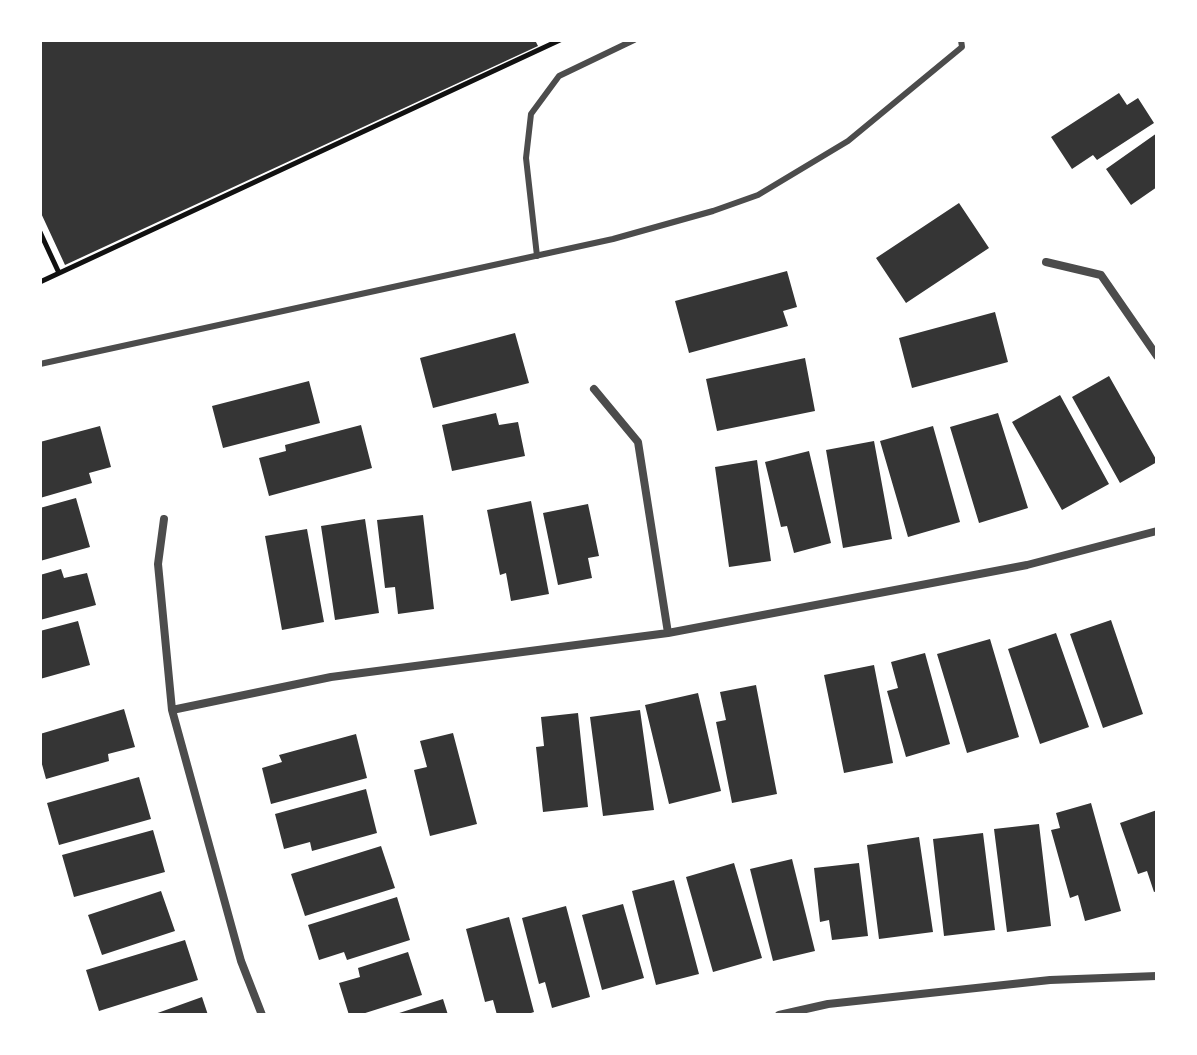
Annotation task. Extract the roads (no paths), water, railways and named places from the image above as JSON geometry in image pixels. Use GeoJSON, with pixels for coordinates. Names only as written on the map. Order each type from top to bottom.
{"type":"FeatureCollection","features":[{"type":"Feature","properties":{"kind":"street"},"geometry":{"type":"LineString","coordinates":[[1046,262],[1101,275],[1157,356]]}},
{"type":"Feature","properties":{"kind":"street"},"geometry":{"type":"LineString","coordinates":[[594,389],[638,442],[668,633]]}},
{"type":"Feature","properties":{"kind":"street"},"geometry":{"type":"LineString","coordinates":[[164,519],[158,564],[172,710],[241,961],[262,1015]]}},
{"type":"Feature","properties":{"kind":"street"},"geometry":{"type":"LineString","coordinates":[[172,710],[331,677],[668,633],[1027,565],[1157,531]]}},
{"type":"Feature","properties":{"kind":"street"},"geometry":{"type":"LineString","coordinates":[[779,1015],[828,1004],[1050,980],[1157,976]]}},
{"type":"Feature","properties":{"kind":"lane"},"geometry":{"type":"LineString","coordinates":[[537,256],[526,158],[531,114],[559,76],[634,40]]}},
{"type":"Feature","properties":{"kind":"lane"},"geometry":{"type":"LineString","coordinates":[[40,364],[613,239],[713,211],[758,195],[848,141],[962,47],[961,40]]}}]}
